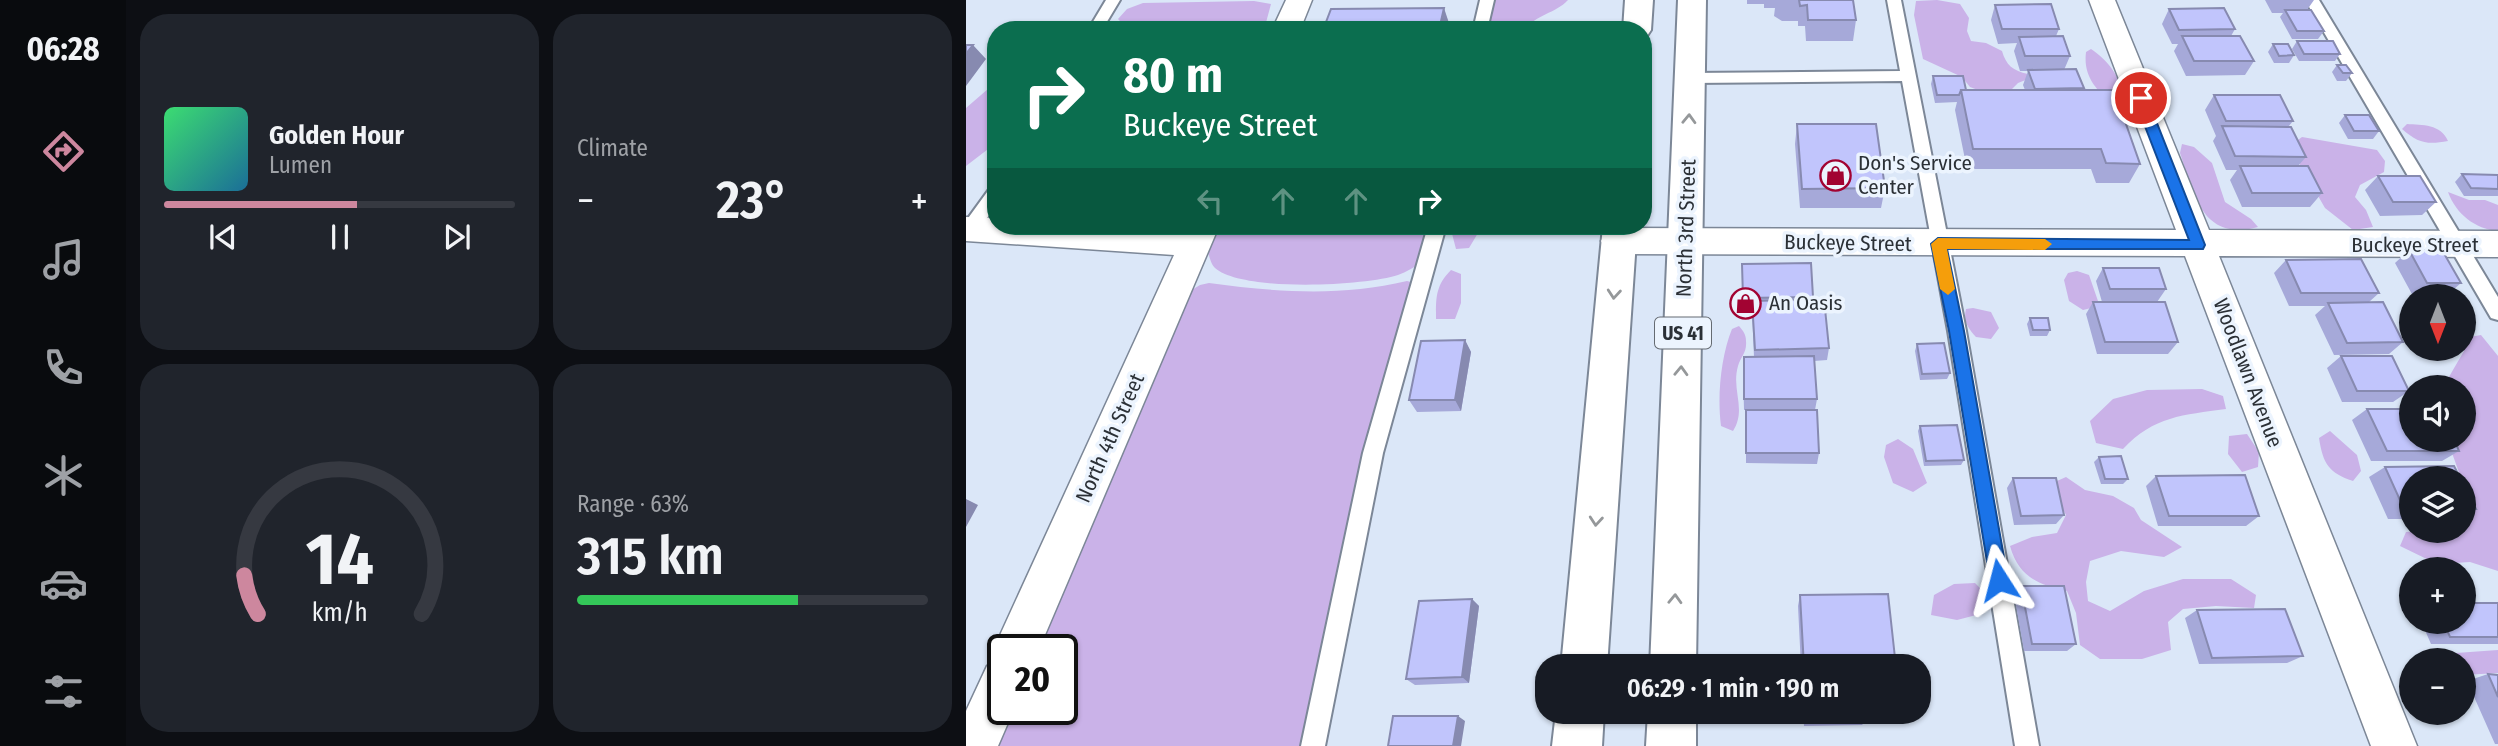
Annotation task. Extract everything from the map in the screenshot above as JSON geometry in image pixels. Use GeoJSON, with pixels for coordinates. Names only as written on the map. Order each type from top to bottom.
{"type":"FeatureCollection","features":[{"type":"Feature","properties":{"kind":"highway"},"geometry":{"type":"LineString","coordinates":[[1638,21],[1639,0]]}},
{"type":"Feature","properties":{"kind":"highway","name":"North 3rd Street"},"geometry":{"type":"LineString","coordinates":[[1673,654],[1692,0]]}},
{"type":"Feature","properties":{"kind":"highway"},"geometry":{"type":"LineString","coordinates":[[1585,654],[1619,235]]}},
{"type":"Feature","properties":{"kind":"highway"},"geometry":{"type":"LineString","coordinates":[[1577,746],[1579,724]]}},
{"type":"Feature","properties":{"kind":"highway"},"geometry":{"type":"LineString","coordinates":[[1671,746],[1672,724]]}},
{"type":"Feature","properties":{"kind":"street"},"geometry":{"type":"LineString","coordinates":[[1290,21],[1299,0]]}},
{"type":"Feature","properties":{"kind":"street","name":"Woodlawn Avenue"},"geometry":{"type":"LineString","coordinates":[[2102,0],[2394,746]]}},
{"type":"Feature","properties":{"kind":"street"},"geometry":{"type":"LineString","coordinates":[[968,229],[987,230]]}},
{"type":"Feature","properties":{"kind":"street"},"geometry":{"type":"LineString","coordinates":[[1062,235],[1171,242],[1193,235]]}},
{"type":"Feature","properties":{"kind":"street","name":"North 4th Street"},"geometry":{"type":"LineString","coordinates":[[1024,634],[1198,235]]}},
{"type":"Feature","properties":{"kind":"street","name":"Buckeye Street"},"geometry":{"type":"LineString","coordinates":[[1634,235],[1685,242],[2498,244]]}},
{"type":"Feature","properties":{"kind":"street"},"geometry":{"type":"LineString","coordinates":[[974,746],[987,717]]}},
{"type":"Feature","properties":{"kind":"lane"},"geometry":{"type":"LineString","coordinates":[[1100,21],[1113,0]]}},
{"type":"Feature","properties":{"kind":"lane"},"geometry":{"type":"LineString","coordinates":[[1482,21],[1487,0]]}},
{"type":"Feature","properties":{"kind":"lane"},"geometry":{"type":"LineString","coordinates":[[1894,0],[1956,331],[2026,746]]}},
{"type":"Feature","properties":{"kind":"lane"},"geometry":{"type":"LineString","coordinates":[[2312,0],[2498,313]]}},
{"type":"Feature","properties":{"kind":"lane"},"geometry":{"type":"LineString","coordinates":[[1690,78],[1908,76]]}},
{"type":"Feature","properties":{"kind":"lane"},"geometry":{"type":"LineString","coordinates":[[968,229],[987,204]]}},
{"type":"Feature","properties":{"kind":"lane"},"geometry":{"type":"LineString","coordinates":[[1312,746],[1373,453],[1434,235]]}},
{"type":"Feature","properties":{"kind":"shaded area"},"geometry":{"type":"Polygon","coordinates":[[[1495,0],[1568,0],[1535,21],[1490,21],[1495,0]]]}},
{"type":"Feature","properties":{"kind":"shaded area"},"geometry":{"type":"Polygon","coordinates":[[[1937,0],[1960,4],[1969,18],[1967,31],[1971,41],[1986,43],[2002,51],[2008,64],[2028,74],[2028,79],[2011,90],[1991,95],[1970,87],[1962,77],[1923,59],[1914,15],[1916,1],[1937,0]]]}},
{"type":"Feature","properties":{"kind":"shaded area"},"geometry":{"type":"Polygon","coordinates":[[[1254,1],[1271,4],[1266,21],[1118,19],[1127,9],[1143,3],[1254,1]]]}},
{"type":"Feature","properties":{"kind":"shaded area"},"geometry":{"type":"Polygon","coordinates":[[[2091,49],[2109,65],[2120,85],[2121,100],[2113,104],[2096,88],[2089,75],[2086,52],[2091,49]]]}},
{"type":"Feature","properties":{"kind":"shaded area"},"geometry":{"type":"Polygon","coordinates":[[[987,90],[987,150],[966,166],[966,108],[987,90]]]}},
{"type":"Feature","properties":{"kind":"shaded area"},"geometry":{"type":"Polygon","coordinates":[[[2407,124],[2436,128],[2448,141],[2428,143],[2418,140],[2402,129],[2407,124]]]}},
{"type":"Feature","properties":{"kind":"shaded area"},"geometry":{"type":"Polygon","coordinates":[[[2302,137],[2377,150],[2385,161],[2384,172],[2360,185],[2355,197],[2366,210],[2373,227],[2353,230],[2325,208],[2295,156],[2294,143],[2302,137]]]}},
{"type":"Feature","properties":{"kind":"shaded area"},"geometry":{"type":"Polygon","coordinates":[[[2182,144],[2194,147],[2212,163],[2225,202],[2251,219],[2258,227],[2239,230],[2224,228],[2212,221],[2203,211],[2190,184],[2180,153],[2182,144]]]}},
{"type":"Feature","properties":{"kind":"shaded area"},"geometry":{"type":"Polygon","coordinates":[[[2448,192],[2469,200],[2485,200],[2498,205],[2498,231],[2474,224],[2467,219],[2448,192]]]}},
{"type":"Feature","properties":{"kind":"shaded area"},"geometry":{"type":"Polygon","coordinates":[[[1216,235],[1430,235],[1422,262],[1398,275],[1359,282],[1304,285],[1250,281],[1229,276],[1215,268],[1208,253],[1216,235]]]}},
{"type":"Feature","properties":{"kind":"shaded area"},"geometry":{"type":"Polygon","coordinates":[[[1452,235],[1477,235],[1469,248],[1456,249],[1452,235]]]}},
{"type":"Feature","properties":{"kind":"shaded area"},"geometry":{"type":"Polygon","coordinates":[[[1451,270],[1461,274],[1461,303],[1455,319],[1436,319],[1439,287],[1451,270]]]}},
{"type":"Feature","properties":{"kind":"shaded area"},"geometry":{"type":"Polygon","coordinates":[[[2077,271],[2089,275],[2098,301],[2095,307],[2083,310],[2069,301],[2064,280],[2068,273],[2077,271]]]}},
{"type":"Feature","properties":{"kind":"shaded area"},"geometry":{"type":"Polygon","coordinates":[[[1407,281],[1411,282],[1413,287],[1305,746],[989,746],[998,725],[1078,725],[1078,634],[1036,634],[1190,291],[1209,283],[1308,291],[1382,286],[1407,281]]]}},
{"type":"Feature","properties":{"kind":"shaded area"},"geometry":{"type":"Polygon","coordinates":[[[1966,309],[1991,312],[1999,328],[1991,339],[1976,337],[1969,327],[1965,317],[1966,309]]]}},
{"type":"Feature","properties":{"kind":"shaded area"},"geometry":{"type":"Polygon","coordinates":[[[1739,326],[1745,334],[1746,345],[1736,375],[1739,415],[1733,431],[1721,426],[1720,389],[1728,340],[1732,329],[1739,326]]]}},
{"type":"Feature","properties":{"kind":"shaded area"},"geometry":{"type":"Polygon","coordinates":[[[2481,335],[2498,356],[2498,571],[2476,564],[2476,557],[2423,557],[2400,546],[2401,543],[2476,543],[2476,466],[2457,466],[2452,452],[2476,452],[2476,375],[2450,375],[2458,361],[2476,361],[2476,336],[2481,335]]]}},
{"type":"Feature","properties":{"kind":"shaded area"},"geometry":{"type":"Polygon","coordinates":[[[2202,389],[2223,396],[2226,409],[2158,423],[2123,449],[2096,443],[2090,421],[2113,399],[2147,390],[2202,389]]]}},
{"type":"Feature","properties":{"kind":"shaded area"},"geometry":{"type":"Polygon","coordinates":[[[2330,431],[2357,455],[2361,471],[2353,481],[2338,475],[2325,461],[2319,438],[2330,431]]]}},
{"type":"Feature","properties":{"kind":"shaded area"},"geometry":{"type":"Polygon","coordinates":[[[2247,434],[2259,452],[2258,467],[2242,472],[2228,454],[2229,436],[2247,434]]]}},
{"type":"Feature","properties":{"kind":"shaded area"},"geometry":{"type":"Polygon","coordinates":[[[1898,439],[1913,449],[1927,483],[1913,492],[1893,483],[1884,457],[1886,445],[1898,439]]]}},
{"type":"Feature","properties":{"kind":"shaded area"},"geometry":{"type":"Polygon","coordinates":[[[2066,477],[2085,490],[2113,496],[2134,508],[2141,520],[2182,547],[2164,557],[2121,551],[2090,561],[2086,582],[2088,601],[2110,611],[2144,591],[2183,579],[2231,579],[2256,595],[2254,608],[2216,606],[2183,609],[2168,622],[2171,650],[2142,659],[2100,659],[2080,645],[2076,613],[2067,591],[2031,578],[2018,565],[2010,546],[2032,537],[2057,533],[2066,515],[2055,494],[2057,481],[2066,477]]]}},
{"type":"Feature","properties":{"kind":"shaded area"},"geometry":{"type":"Polygon","coordinates":[[[1975,583],[1981,589],[1984,613],[1957,620],[1931,615],[1934,595],[1954,584],[1975,583]]]}},
{"type":"Feature","properties":{"kind":"shaded area"},"geometry":{"type":"Polygon","coordinates":[[[2498,650],[2498,673],[2476,674],[2476,652],[2498,650]]]}},
{"type":"Feature","properties":{"kind":"building"},"geometry":{"type":"Polygon","coordinates":[[[1799,0],[1853,0],[1856,20],[1808,20],[1807,5],[1800,6],[1799,0]]]}},
{"type":"Feature","properties":{"kind":"building"},"geometry":{"type":"Polygon","coordinates":[[[2051,4],[2059,29],[2002,29],[1995,5],[2051,4]]]}},
{"type":"Feature","properties":{"kind":"building"},"geometry":{"type":"Polygon","coordinates":[[[1444,8],[1441,21],[1326,21],[1331,9],[1444,8]]]}},
{"type":"Feature","properties":{"kind":"building"},"geometry":{"type":"Polygon","coordinates":[[[2224,8],[2235,29],[2179,30],[2169,9],[2224,8]]]}},
{"type":"Feature","properties":{"kind":"building"},"geometry":{"type":"Polygon","coordinates":[[[2285,10],[2311,10],[2324,31],[2297,31],[2285,10]]]}},
{"type":"Feature","properties":{"kind":"building"},"geometry":{"type":"Polygon","coordinates":[[[2063,36],[2070,56],[2025,56],[2019,37],[2063,36]]]}},
{"type":"Feature","properties":{"kind":"building"},"geometry":{"type":"Polygon","coordinates":[[[2182,36],[2240,36],[2254,61],[2194,61],[2182,36]]]}},
{"type":"Feature","properties":{"kind":"building"},"geometry":{"type":"Polygon","coordinates":[[[2297,41],[2333,41],[2340,54],[2304,54],[2297,41]]]}},
{"type":"Feature","properties":{"kind":"building"},"geometry":{"type":"Polygon","coordinates":[[[2273,44],[2288,44],[2294,55],[2279,56],[2273,44]]]}},
{"type":"Feature","properties":{"kind":"building"},"geometry":{"type":"Polygon","coordinates":[[[966,45],[973,45],[966,54],[966,45]]]}},
{"type":"Feature","properties":{"kind":"building"},"geometry":{"type":"Polygon","coordinates":[[[2337,65],[2346,65],[2352,73],[2343,73],[2337,65]]]}},
{"type":"Feature","properties":{"kind":"building"},"geometry":{"type":"Polygon","coordinates":[[[2076,69],[2084,88],[2035,89],[2028,70],[2076,69]]]}},
{"type":"Feature","properties":{"kind":"building"},"geometry":{"type":"Polygon","coordinates":[[[1933,76],[1963,76],[1966,90],[1961,90],[1959,95],[1937,95],[1933,76]]]}},
{"type":"Feature","properties":{"kind":"building"},"geometry":{"type":"Polygon","coordinates":[[[1961,90],[2114,90],[2140,164],[2106,163],[2101,149],[1973,149],[1961,90]]]}},
{"type":"Feature","properties":{"kind":"building"},"geometry":{"type":"Polygon","coordinates":[[[2214,95],[2280,95],[2293,121],[2226,121],[2214,95]]]}},
{"type":"Feature","properties":{"kind":"building"},"geometry":{"type":"Polygon","coordinates":[[[2345,115],[2369,115],[2379,131],[2354,131],[2345,115]]]}},
{"type":"Feature","properties":{"kind":"building"},"geometry":{"type":"Polygon","coordinates":[[[1797,124],[1876,124],[1885,188],[1802,189],[1797,124]]]}},
{"type":"Feature","properties":{"kind":"building"},"geometry":{"type":"Polygon","coordinates":[[[2222,126],[2291,127],[2306,157],[2235,156],[2222,126]]]}},
{"type":"Feature","properties":{"kind":"building"},"geometry":{"type":"Polygon","coordinates":[[[2240,166],[2308,166],[2322,193],[2252,193],[2240,166]]]}},
{"type":"Feature","properties":{"kind":"building"},"geometry":{"type":"Polygon","coordinates":[[[2462,174],[2498,175],[2498,189],[2471,188],[2462,174]]]}},
{"type":"Feature","properties":{"kind":"building"},"geometry":{"type":"Polygon","coordinates":[[[2378,176],[2420,176],[2436,202],[2393,202],[2378,176]]]}},
{"type":"Feature","properties":{"kind":"building"},"geometry":{"type":"Polygon","coordinates":[[[2409,250],[2442,250],[2461,283],[2427,283],[2409,250]]]}},
{"type":"Feature","properties":{"kind":"building"},"geometry":{"type":"Polygon","coordinates":[[[2361,259],[2379,293],[2301,293],[2286,260],[2361,259]]]}},
{"type":"Feature","properties":{"kind":"building"},"geometry":{"type":"Polygon","coordinates":[[[1811,263],[1813,297],[1743,298],[1742,264],[1811,263]]]}},
{"type":"Feature","properties":{"kind":"building"},"geometry":{"type":"Polygon","coordinates":[[[2103,268],[2159,268],[2166,289],[2110,289],[2103,268]]]}},
{"type":"Feature","properties":{"kind":"building"},"geometry":{"type":"Polygon","coordinates":[[[1824,299],[1829,348],[1755,350],[1752,301],[1824,299]]]}},
{"type":"Feature","properties":{"kind":"building"},"geometry":{"type":"Polygon","coordinates":[[[2093,302],[2165,302],[2178,342],[2105,342],[2093,302]]]}},
{"type":"Feature","properties":{"kind":"building"},"geometry":{"type":"Polygon","coordinates":[[[2383,302],[2399,334],[2399,342],[2347,343],[2328,303],[2383,302]]]}},
{"type":"Feature","properties":{"kind":"building"},"geometry":{"type":"Polygon","coordinates":[[[2030,318],[2048,318],[2050,330],[2033,330],[2030,318]]]}},
{"type":"Feature","properties":{"kind":"building"},"geometry":{"type":"Polygon","coordinates":[[[1465,340],[1455,400],[1409,400],[1421,341],[1465,340]]]}},
{"type":"Feature","properties":{"kind":"building"},"geometry":{"type":"Polygon","coordinates":[[[1944,343],[1950,373],[1922,374],[1917,344],[1944,343]]]}},
{"type":"Feature","properties":{"kind":"building"},"geometry":{"type":"Polygon","coordinates":[[[1814,356],[1817,399],[1744,399],[1744,357],[1814,356]]]}},
{"type":"Feature","properties":{"kind":"building"},"geometry":{"type":"Polygon","coordinates":[[[2341,356],[2392,356],[2401,375],[2399,375],[2399,391],[2357,391],[2341,356]]]}},
{"type":"Feature","properties":{"kind":"building"},"geometry":{"type":"Polygon","coordinates":[[[2367,409],[2399,409],[2399,451],[2387,451],[2367,409]]]}},
{"type":"Feature","properties":{"kind":"building"},"geometry":{"type":"Polygon","coordinates":[[[1746,410],[1817,410],[1819,453],[1746,453],[1746,410]]]}},
{"type":"Feature","properties":{"kind":"building"},"geometry":{"type":"Polygon","coordinates":[[[1957,425],[1964,460],[1926,461],[1920,426],[1957,425]]]}},
{"type":"Feature","properties":{"kind":"building"},"geometry":{"type":"Polygon","coordinates":[[[2121,456],[2128,479],[2105,479],[2099,457],[2121,456]]]}},
{"type":"Feature","properties":{"kind":"building"},"geometry":{"type":"Polygon","coordinates":[[[2385,467],[2399,467],[2399,498],[2385,467]]]}},
{"type":"Feature","properties":{"kind":"building"},"geometry":{"type":"Polygon","coordinates":[[[2245,475],[2259,516],[2169,516],[2156,476],[2245,475]]]}},
{"type":"Feature","properties":{"kind":"building"},"geometry":{"type":"Polygon","coordinates":[[[2013,478],[2056,478],[2064,515],[2021,516],[2013,478]]]}},
{"type":"Feature","properties":{"kind":"building"},"geometry":{"type":"Polygon","coordinates":[[[2021,586],[2064,586],[2076,644],[2032,644],[2021,586]]]}},
{"type":"Feature","properties":{"kind":"building"},"geometry":{"type":"Polygon","coordinates":[[[1888,594],[1895,654],[1803,654],[1800,595],[1888,594]]]}},
{"type":"Feature","properties":{"kind":"building"},"geometry":{"type":"Polygon","coordinates":[[[1472,599],[1462,677],[1406,679],[1419,601],[1472,599]]]}},
{"type":"Feature","properties":{"kind":"building"},"geometry":{"type":"Polygon","coordinates":[[[2476,603],[2498,603],[2498,637],[2450,637],[2449,634],[2476,634],[2476,603]]]}},
{"type":"Feature","properties":{"kind":"building"},"geometry":{"type":"Polygon","coordinates":[[[2285,609],[2303,656],[2212,658],[2197,610],[2285,609]]]}},
{"type":"Feature","properties":{"kind":"building"},"geometry":{"type":"Polygon","coordinates":[[[2488,674],[2498,675],[2498,697],[2488,674]]]}},
{"type":"Feature","properties":{"kind":"building"},"geometry":{"type":"Polygon","coordinates":[[[1393,716],[1458,716],[1453,746],[1388,746],[1393,716]]]}},
{"type":"Feature","properties":{"kind":"slow traffic"},"geometry":{"type":"LineString","coordinates":[[1948,289],[1938,244],[2045,244]]}},
{"type":"Feature","properties":{"kind":"place","name":"Don's Service Center"},"geometry":{"type":"Point","coordinates":[1835,175]}},
{"type":"Feature","properties":{"kind":"place","name":"An Oasis"},"geometry":{"type":"Point","coordinates":[1746,303]}},
{"type":"Feature","properties":{"kind":"route"},"geometry":{"type":"LineString","coordinates":[[1999,580],[1956,331],[1938,244],[2198,245],[2141,98]]}}]}
